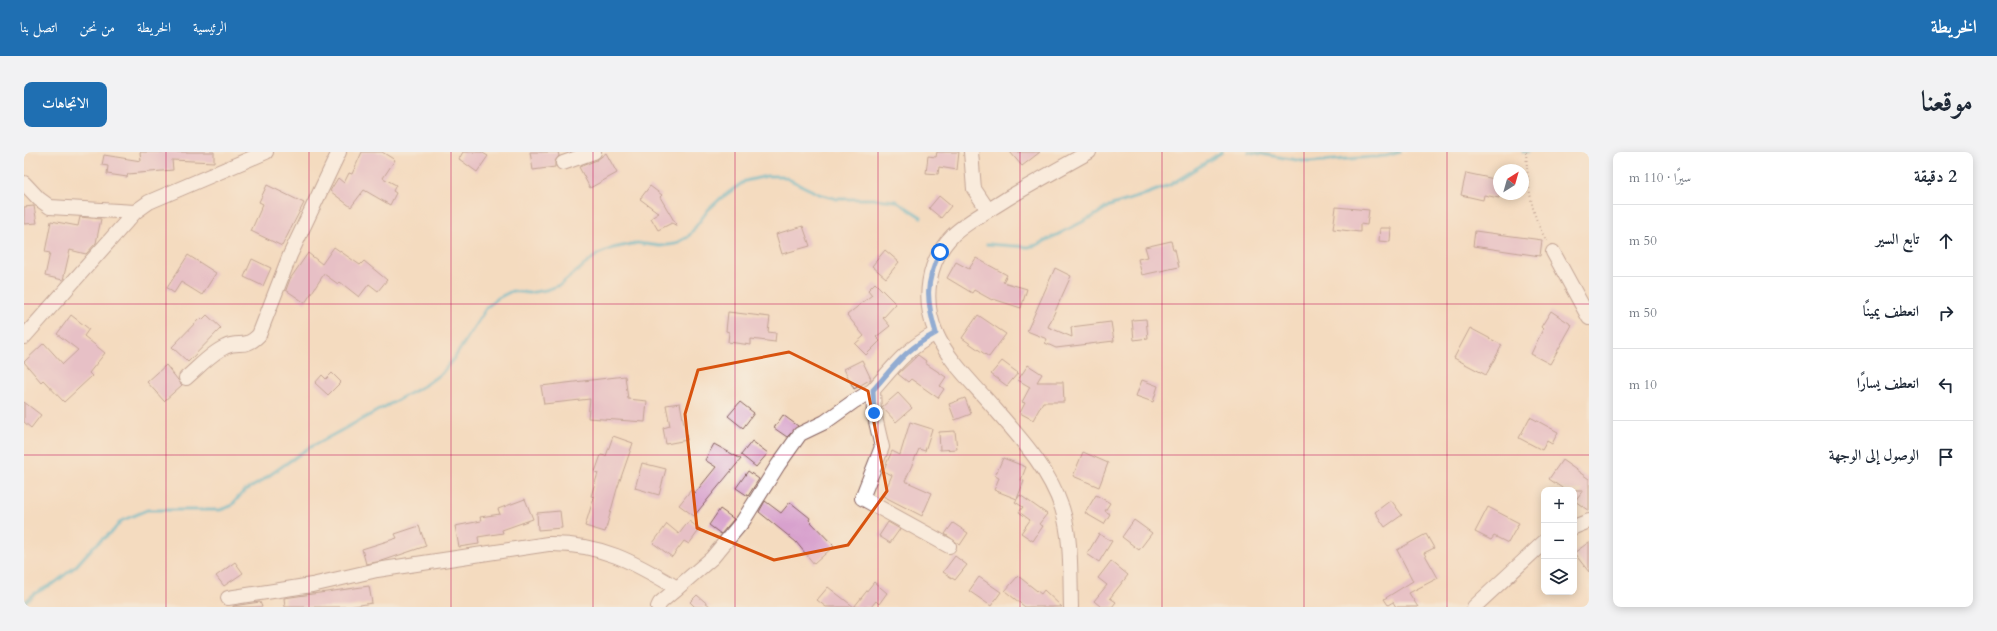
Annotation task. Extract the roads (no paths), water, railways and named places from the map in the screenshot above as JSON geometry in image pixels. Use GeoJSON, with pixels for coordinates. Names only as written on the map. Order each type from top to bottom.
{"type":"FeatureCollection","features":[{"type":"Feature","properties":{"kind":"street"},"geometry":{"type":"LineString","coordinates":[[24,337],[135,212],[149,202],[266,152]]}},
{"type":"Feature","properties":{"kind":"street"},"geometry":{"type":"LineString","coordinates":[[186,378],[226,346],[245,345],[252,342],[259,334],[290,255],[339,152]]}},
{"type":"Feature","properties":{"kind":"street"},"geometry":{"type":"LineString","coordinates":[[563,163],[594,152]]}},
{"type":"Feature","properties":{"kind":"street"},"geometry":{"type":"LineString","coordinates":[[971,152],[974,189],[988,210]]}},
{"type":"Feature","properties":{"kind":"street"},"geometry":{"type":"LineString","coordinates":[[1071,607],[1066,526],[1062,508],[1055,490],[1044,470],[1030,450],[951,357],[936,333],[930,314],[928,292],[931,271],[940,252],[953,235],[988,210],[1090,152]]}},
{"type":"Feature","properties":{"kind":"street"},"geometry":{"type":"LineString","coordinates":[[24,183],[39,199],[50,207],[135,212]]}},
{"type":"Feature","properties":{"kind":"street"},"geometry":{"type":"LineString","coordinates":[[1553,252],[1589,318]]}},
{"type":"Feature","properties":{"kind":"street"},"geometry":{"type":"LineString","coordinates":[[658,607],[712,558],[743,521],[778,465],[800,434],[825,422],[873,390],[906,352],[919,342],[936,333]]}},
{"type":"Feature","properties":{"kind":"street"},"geometry":{"type":"LineString","coordinates":[[873,390],[874,413],[882,447],[862,498],[949,546]]}},
{"type":"Feature","properties":{"kind":"street"},"geometry":{"type":"LineString","coordinates":[[1577,526],[1589,521]]}},
{"type":"Feature","properties":{"kind":"street"},"geometry":{"type":"LineString","coordinates":[[228,598],[312,585],[377,570],[548,544],[569,544],[613,553],[640,565],[678,588]]}},
{"type":"Feature","properties":{"kind":"street"},"geometry":{"type":"LineString","coordinates":[[1474,607],[1541,545]]}},
{"type":"Feature","properties":{"kind":"waterway"},"geometry":{"type":"LineString","coordinates":[[987,244],[1028,247],[1037,245],[1094,216],[1109,206],[1170,185],[1222,152]]}},
{"type":"Feature","properties":{"kind":"waterway"},"geometry":{"type":"LineString","coordinates":[[1249,152],[1309,162],[1386,156],[1400,152]]}},
{"type":"Feature","properties":{"kind":"waterway"},"geometry":{"type":"LineString","coordinates":[[1523,152],[1528,152]]}},
{"type":"Feature","properties":{"kind":"waterway"},"geometry":{"type":"LineString","coordinates":[[24,603],[34,594],[56,582],[76,566],[93,547],[113,531],[121,521],[147,510],[220,510],[231,506],[244,491],[257,484],[307,449],[425,385],[442,373],[455,357],[487,307],[498,298],[512,291],[529,293],[546,290],[560,285],[598,254],[613,248],[637,243],[660,246],[675,244],[688,237],[708,210],[721,198],[745,181],[767,176],[782,176],[819,194],[837,199],[876,199],[896,201],[921,217]]}}]}
